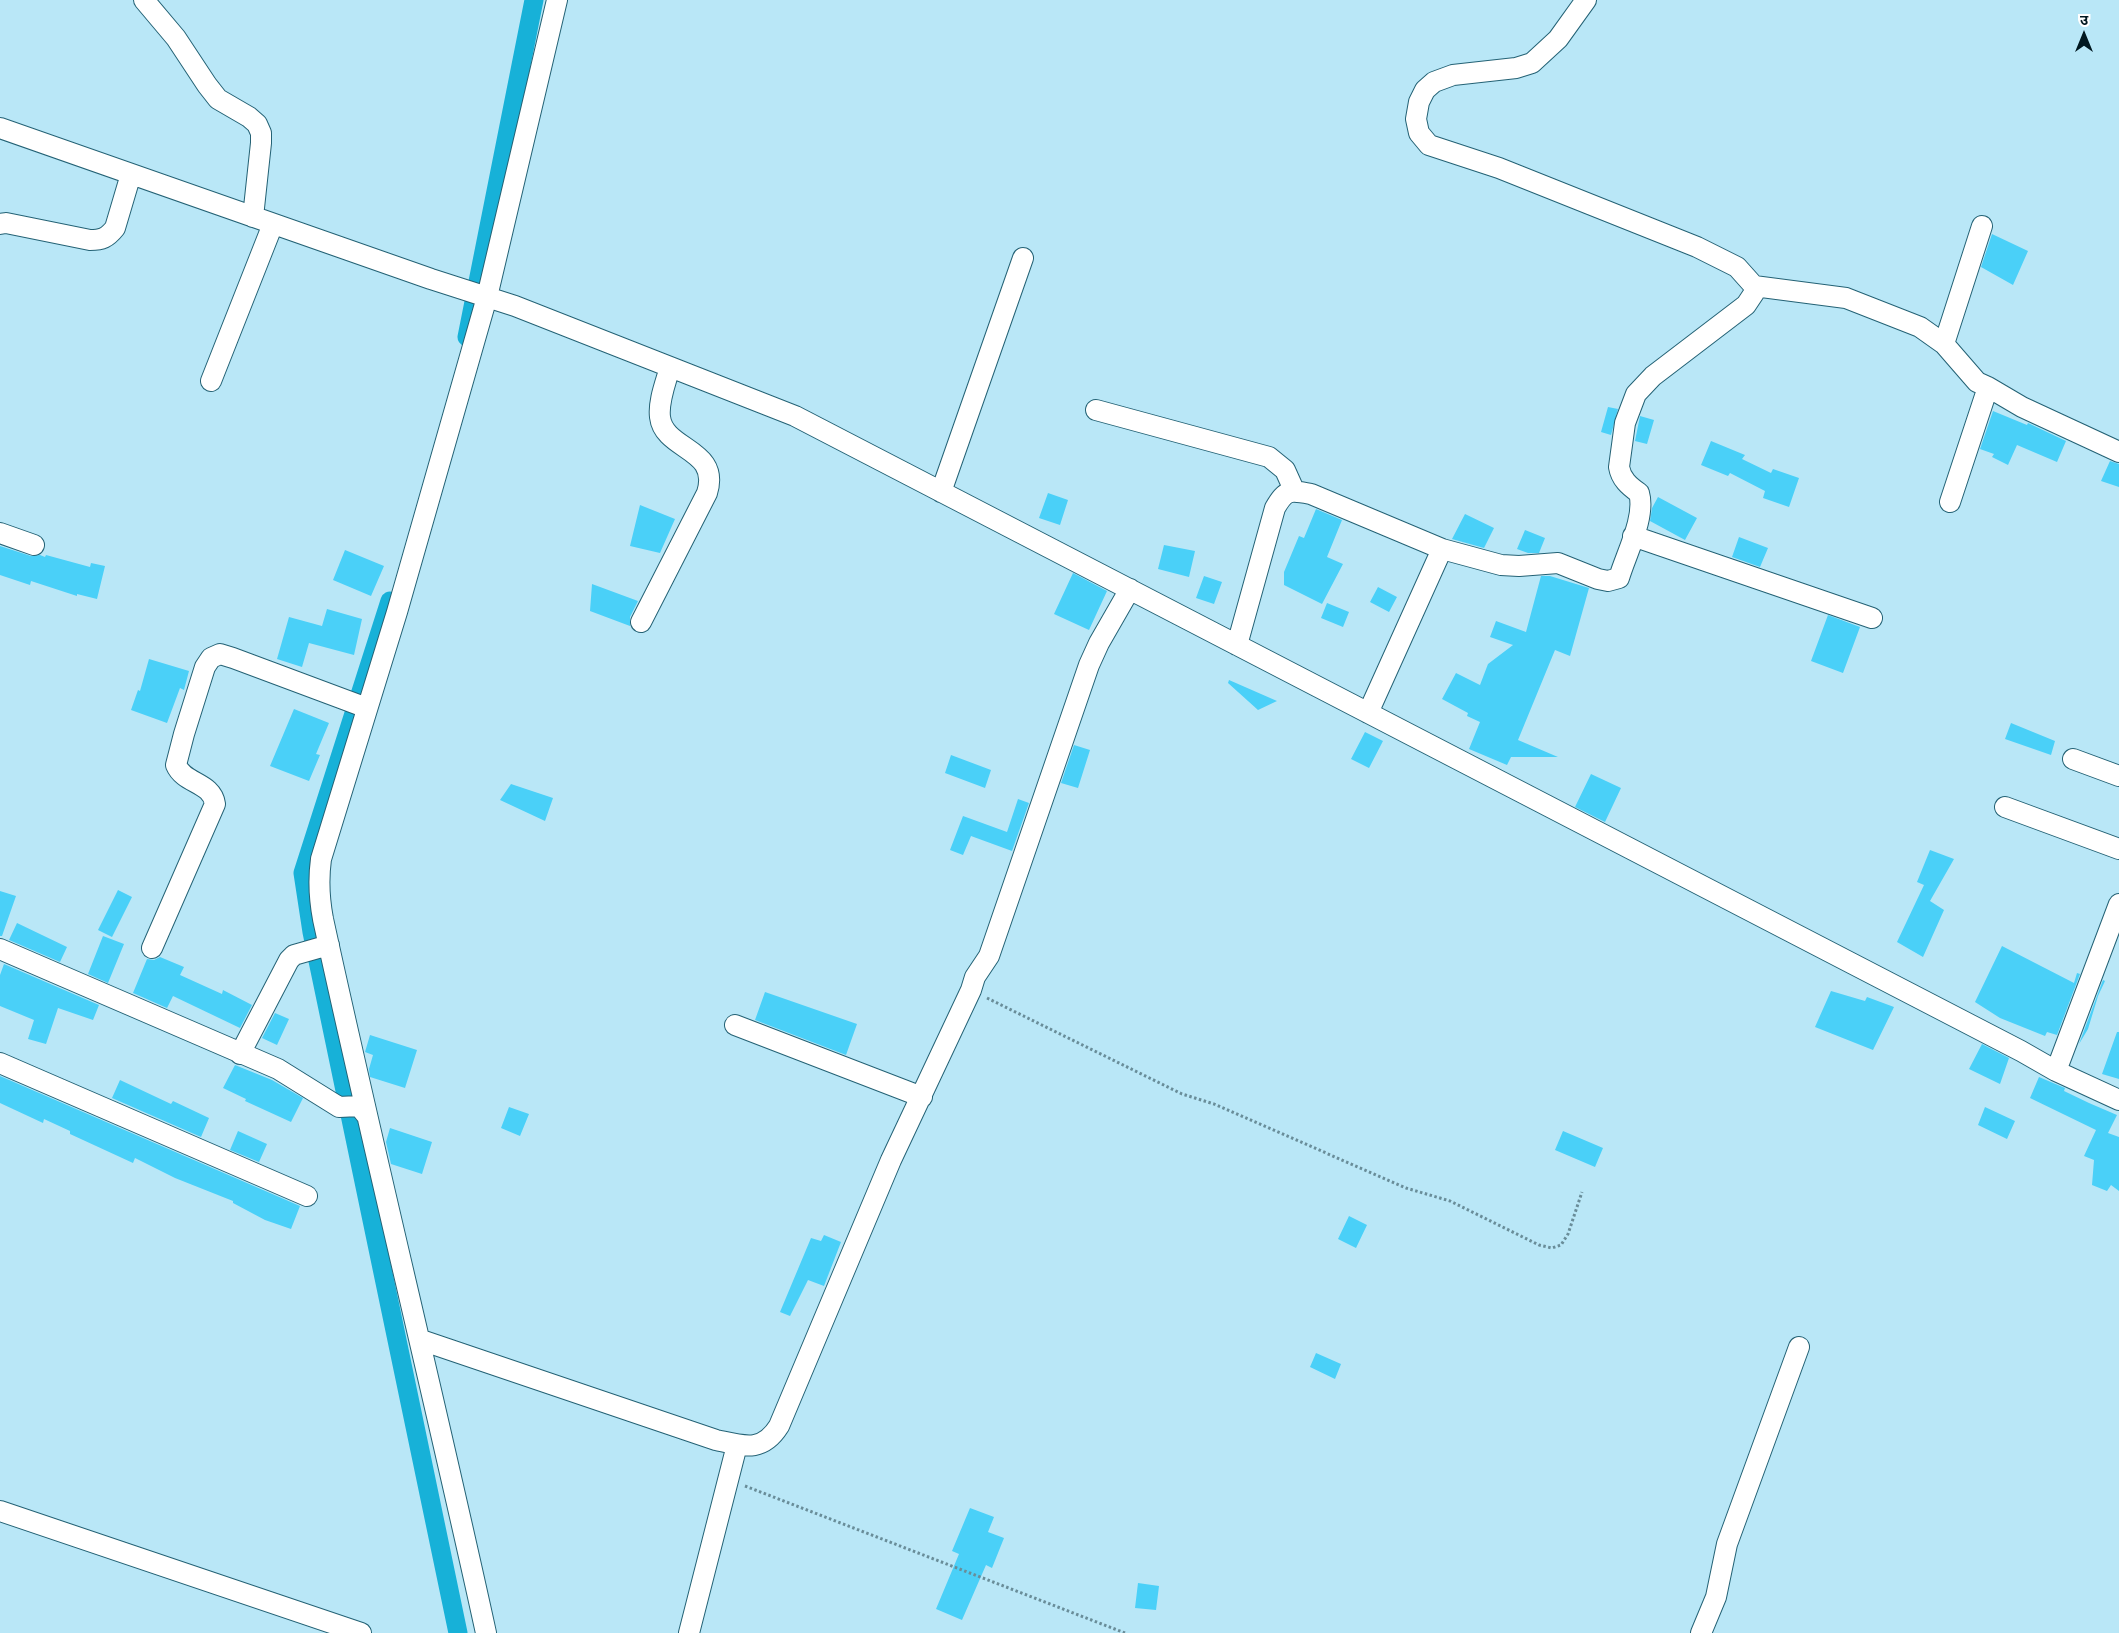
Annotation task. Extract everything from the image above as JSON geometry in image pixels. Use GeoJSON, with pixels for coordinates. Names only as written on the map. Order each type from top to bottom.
{"type":"FeatureCollection","features":[{"type":"Feature","properties":{"kind":"street"},"geometry":{"type":"LineString","coordinates":[[144,0],[176,38],[218,99],[249,116],[257,124],[261,132],[261,143],[253,217]]}},
{"type":"Feature","properties":{"kind":"street"},"geometry":{"type":"LineString","coordinates":[[486,1633],[421,1340],[320,947],[318,894],[320,865],[359,706],[397,612],[557,0]]}},
{"type":"Feature","properties":{"kind":"street"},"geometry":{"type":"LineString","coordinates":[[1586,0],[1558,39],[1532,63],[1516,68],[1453,75],[1434,82],[1425,90],[1416,119],[1420,132],[1429,145],[1499,168],[1698,247],[1736,267],[1754,286],[1846,298],[1920,327],[1944,344],[1977,382],[2022,406],[2119,452]]}},
{"type":"Feature","properties":{"kind":"street"},"geometry":{"type":"LineString","coordinates":[[0,128],[480,295],[795,416],[2021,1051],[2056,1072],[2119,1100]]}},
{"type":"Feature","properties":{"kind":"street"},"geometry":{"type":"LineString","coordinates":[[0,224],[6,223],[90,240],[102,240],[115,228],[131,174]]}},
{"type":"Feature","properties":{"kind":"street"},"geometry":{"type":"LineString","coordinates":[[211,381],[273,224]]}},
{"type":"Feature","properties":{"kind":"street"},"geometry":{"type":"LineString","coordinates":[[1944,344],[1982,226]]}},
{"type":"Feature","properties":{"kind":"street"},"geometry":{"type":"LineString","coordinates":[[941,492],[1022,258]]}},
{"type":"Feature","properties":{"kind":"street"},"geometry":{"type":"LineString","coordinates":[[1237,645],[1275,508],[1282,495],[1294,490],[1311,494],[1442,549],[1501,565],[1519,566],[1558,562],[1598,580],[1608,581],[1619,578],[1627,560],[1632,536],[1642,507],[1639,493],[1627,484],[1620,474],[1619,467],[1625,423],[1636,394],[1653,376],[1746,305],[1754,293],[1754,286]]}},
{"type":"Feature","properties":{"kind":"street"},"geometry":{"type":"LineString","coordinates":[[641,622],[707,493],[711,481],[708,468],[701,460],[677,442],[664,428],[660,417],[670,367]]}},
{"type":"Feature","properties":{"kind":"street"},"geometry":{"type":"LineString","coordinates":[[1950,502],[1988,388]]}},
{"type":"Feature","properties":{"kind":"street"},"geometry":{"type":"LineString","coordinates":[[1096,410],[1269,457],[1285,470],[1294,490]]}},
{"type":"Feature","properties":{"kind":"street"},"geometry":{"type":"LineString","coordinates":[[0,533],[34,545]]}},
{"type":"Feature","properties":{"kind":"street"},"geometry":{"type":"LineString","coordinates":[[1632,536],[1872,618]]}},
{"type":"Feature","properties":{"kind":"street"},"geometry":{"type":"LineString","coordinates":[[1368,713],[1442,549]]}},
{"type":"Feature","properties":{"kind":"street"},"geometry":{"type":"LineString","coordinates":[[421,1340],[716,1440],[737,1445],[762,1444],[771,1439],[780,1426],[891,1160],[922,1097],[971,990],[975,977],[989,956],[1089,665],[1099,643],[1130,590]]}},
{"type":"Feature","properties":{"kind":"street"},"geometry":{"type":"LineString","coordinates":[[152,948],[215,804],[214,797],[209,791],[183,775],[176,765],[205,667],[211,658],[220,654],[233,658],[359,706]]}},
{"type":"Feature","properties":{"kind":"street"},"geometry":{"type":"LineString","coordinates":[[2074,759],[2119,776]]}},
{"type":"Feature","properties":{"kind":"street"},"geometry":{"type":"LineString","coordinates":[[2006,808],[2119,849]]}},
{"type":"Feature","properties":{"kind":"street"},"geometry":{"type":"LineString","coordinates":[[2056,1072],[2119,904]]}},
{"type":"Feature","properties":{"kind":"street"},"geometry":{"type":"LineString","coordinates":[[240,1054],[277,984],[284,966],[294,955],[320,947]]}},
{"type":"Feature","properties":{"kind":"street"},"geometry":{"type":"LineString","coordinates":[[0,949],[278,1069],[339,1107],[363,1111]]}},
{"type":"Feature","properties":{"kind":"street"},"geometry":{"type":"LineString","coordinates":[[735,1025],[922,1097]]}},
{"type":"Feature","properties":{"kind":"street"},"geometry":{"type":"LineString","coordinates":[[0,1063],[307,1196]]}},
{"type":"Feature","properties":{"kind":"street"},"geometry":{"type":"LineString","coordinates":[[1701,1633],[1716,1597],[1727,1544],[1799,1347]]}},
{"type":"Feature","properties":{"kind":"street"},"geometry":{"type":"LineString","coordinates":[[689,1633],[737,1445]]}},
{"type":"Feature","properties":{"kind":"street"},"geometry":{"type":"LineString","coordinates":[[0,1511],[361,1633]]}},
{"type":"Feature","properties":{"kind":"path"},"geometry":{"type":"LineString","coordinates":[[971,990],[1182,1094],[1208,1102],[1406,1188],[1450,1201],[1540,1245],[1552,1248],[1561,1245],[1568,1234],[1582,1192]]}},
{"type":"Feature","properties":{"kind":"path"},"geometry":{"type":"LineString","coordinates":[[728,1479],[1125,1633]]}},
{"type":"Feature","properties":{"kind":"building"},"geometry":{"type":"Polygon","coordinates":[[[1992,234],[2028,251],[2013,285],[1981,267],[1992,234]]]}},
{"type":"Feature","properties":{"kind":"building"},"geometry":{"type":"Polygon","coordinates":[[[1608,407],[1618,409],[1611,435],[1601,432],[1608,407]]]}},
{"type":"Feature","properties":{"kind":"building"},"geometry":{"type":"Polygon","coordinates":[[[1993,411],[2027,425],[2028,423],[2066,441],[2057,462],[2017,445],[2008,465],[1992,457],[1994,454],[1980,449],[1993,411]]]}},
{"type":"Feature","properties":{"kind":"building"},"geometry":{"type":"Polygon","coordinates":[[[1640,416],[1654,420],[1647,444],[1635,441],[1640,416]]]}},
{"type":"Feature","properties":{"kind":"building"},"geometry":{"type":"Polygon","coordinates":[[[1711,441],[1745,455],[1742,459],[1771,473],[1773,469],[1799,478],[1789,507],[1763,498],[1765,491],[1730,473],[1728,476],[1701,465],[1711,441]]]}},
{"type":"Feature","properties":{"kind":"building"},"geometry":{"type":"Polygon","coordinates":[[[2110,461],[2119,464],[2119,487],[2101,481],[2110,461]]]}},
{"type":"Feature","properties":{"kind":"building"},"geometry":{"type":"Polygon","coordinates":[[[1048,493],[1068,500],[1060,525],[1039,518],[1048,493]]]}},
{"type":"Feature","properties":{"kind":"building"},"geometry":{"type":"Polygon","coordinates":[[[1658,497],[1697,518],[1685,540],[1650,521],[1652,508],[1658,497]]]}},
{"type":"Feature","properties":{"kind":"building"},"geometry":{"type":"Polygon","coordinates":[[[640,505],[675,519],[660,553],[630,546],[640,505]]]}},
{"type":"Feature","properties":{"kind":"building"},"geometry":{"type":"Polygon","coordinates":[[[1316,509],[1342,520],[1327,557],[1343,564],[1322,604],[1284,585],[1284,572],[1299,536],[1304,538],[1316,509]]]}},
{"type":"Feature","properties":{"kind":"building"},"geometry":{"type":"Polygon","coordinates":[[[1465,514],[1494,528],[1484,548],[1452,539],[1465,514]]]}},
{"type":"Feature","properties":{"kind":"building"},"geometry":{"type":"Polygon","coordinates":[[[1525,530],[1545,538],[1539,553],[1528,553],[1517,549],[1525,530]]]}},
{"type":"Feature","properties":{"kind":"building"},"geometry":{"type":"Polygon","coordinates":[[[1739,537],[1768,548],[1760,567],[1732,557],[1739,537]]]}},
{"type":"Feature","properties":{"kind":"building"},"geometry":{"type":"Polygon","coordinates":[[[1164,545],[1195,551],[1189,577],[1158,569],[1164,545]]]}},
{"type":"Feature","properties":{"kind":"building"},"geometry":{"type":"Polygon","coordinates":[[[0,546],[31,556],[40,555],[45,557],[46,555],[90,567],[91,563],[105,566],[97,599],[77,594],[77,596],[31,581],[30,585],[0,575],[0,546]]]}},
{"type":"Feature","properties":{"kind":"building"},"geometry":{"type":"Polygon","coordinates":[[[345,550],[384,566],[371,596],[333,580],[345,550]]]}},
{"type":"Feature","properties":{"kind":"building"},"geometry":{"type":"Polygon","coordinates":[[[1073,573],[1107,591],[1089,630],[1054,614],[1073,573]]]}},
{"type":"Feature","properties":{"kind":"building"},"geometry":{"type":"Polygon","coordinates":[[[1204,576],[1222,582],[1214,604],[1196,598],[1204,576]]]}},
{"type":"Feature","properties":{"kind":"building"},"geometry":{"type":"Polygon","coordinates":[[[1541,576],[1550,576],[1589,588],[1570,656],[1555,650],[1518,740],[1558,757],[1511,757],[1507,765],[1469,749],[1480,722],[1467,716],[1468,713],[1442,699],[1456,673],[1480,685],[1488,664],[1513,645],[1490,637],[1496,621],[1526,632],[1541,576]]]}},
{"type":"Feature","properties":{"kind":"building"},"geometry":{"type":"Polygon","coordinates":[[[592,584],[638,601],[630,617],[630,626],[590,611],[592,584]]]}},
{"type":"Feature","properties":{"kind":"building"},"geometry":{"type":"Polygon","coordinates":[[[1378,587],[1397,597],[1389,612],[1370,602],[1378,587]]]}},
{"type":"Feature","properties":{"kind":"building"},"geometry":{"type":"Polygon","coordinates":[[[1327,603],[1349,612],[1343,627],[1321,618],[1327,603]]]}},
{"type":"Feature","properties":{"kind":"building"},"geometry":{"type":"Polygon","coordinates":[[[327,609],[362,619],[354,655],[309,643],[302,667],[277,659],[289,617],[322,626],[327,609]]]}},
{"type":"Feature","properties":{"kind":"building"},"geometry":{"type":"Polygon","coordinates":[[[1828,615],[1860,627],[1843,673],[1811,661],[1828,615]]]}},
{"type":"Feature","properties":{"kind":"building"},"geometry":{"type":"Polygon","coordinates":[[[149,659],[189,671],[184,690],[180,688],[167,723],[131,710],[138,690],[140,691],[149,659]]]}},
{"type":"Feature","properties":{"kind":"building"},"geometry":{"type":"Polygon","coordinates":[[[1229,680],[1277,701],[1258,710],[1228,683],[1229,680]]]}},
{"type":"Feature","properties":{"kind":"building"},"geometry":{"type":"Polygon","coordinates":[[[294,709],[329,723],[316,754],[320,755],[309,781],[270,766],[294,709]]]}},
{"type":"Feature","properties":{"kind":"building"},"geometry":{"type":"Polygon","coordinates":[[[2011,723],[2055,741],[2051,755],[2005,739],[2011,723]]]}},
{"type":"Feature","properties":{"kind":"building"},"geometry":{"type":"Polygon","coordinates":[[[1365,732],[1383,741],[1369,768],[1351,759],[1365,732]]]}},
{"type":"Feature","properties":{"kind":"building"},"geometry":{"type":"Polygon","coordinates":[[[1074,745],[1090,750],[1078,788],[1061,783],[1074,745]]]}},
{"type":"Feature","properties":{"kind":"building"},"geometry":{"type":"Polygon","coordinates":[[[951,755],[991,770],[985,788],[945,773],[951,755]]]}},
{"type":"Feature","properties":{"kind":"building"},"geometry":{"type":"Polygon","coordinates":[[[1591,774],[1621,788],[1605,822],[1575,807],[1591,774]]]}},
{"type":"Feature","properties":{"kind":"building"},"geometry":{"type":"Polygon","coordinates":[[[511,784],[553,798],[545,821],[500,800],[511,784]]]}},
{"type":"Feature","properties":{"kind":"building"},"geometry":{"type":"Polygon","coordinates":[[[1018,799],[1029,803],[1012,851],[971,836],[963,855],[950,850],[963,816],[1007,832],[1018,799]]]}},
{"type":"Feature","properties":{"kind":"building"},"geometry":{"type":"Polygon","coordinates":[[[1930,850],[1954,859],[1930,901],[1944,910],[1923,957],[1897,942],[1924,885],[1917,882],[1930,850]]]}},
{"type":"Feature","properties":{"kind":"building"},"geometry":{"type":"Polygon","coordinates":[[[118,890],[132,897],[112,937],[98,930],[118,890]]]}},
{"type":"Feature","properties":{"kind":"building"},"geometry":{"type":"Polygon","coordinates":[[[0,891],[16,896],[2,936],[0,936],[0,891]]]}},
{"type":"Feature","properties":{"kind":"building"},"geometry":{"type":"Polygon","coordinates":[[[17,923],[67,947],[60,962],[9,940],[17,923]]]}},
{"type":"Feature","properties":{"kind":"building"},"geometry":{"type":"Polygon","coordinates":[[[103,936],[124,944],[108,983],[88,974],[103,936]]]}},
{"type":"Feature","properties":{"kind":"building"},"geometry":{"type":"Polygon","coordinates":[[[2002,946],[2074,983],[2077,973],[2080,974],[2057,1035],[2047,1032],[2045,1036],[2000,1018],[1975,1002],[2002,946]]]}},
{"type":"Feature","properties":{"kind":"building"},"geometry":{"type":"Polygon","coordinates":[[[160,957],[184,967],[180,975],[222,994],[223,990],[252,1005],[240,1028],[173,996],[167,1008],[133,993],[147,959],[154,960],[160,957]]]}},
{"type":"Feature","properties":{"kind":"building"},"geometry":{"type":"Polygon","coordinates":[[[4,964],[99,1005],[93,1020],[58,1008],[46,1044],[28,1039],[34,1020],[0,1006],[0,975],[4,964]]]}},
{"type":"Feature","properties":{"kind":"building"},"geometry":{"type":"Polygon","coordinates":[[[2103,980],[2105,981],[2098,996],[2088,1029],[2079,1044],[2103,980]]]}},
{"type":"Feature","properties":{"kind":"building"},"geometry":{"type":"Polygon","coordinates":[[[1831,991],[1865,1001],[1867,997],[1894,1007],[1873,1050],[1815,1027],[1831,991]]]}},
{"type":"Feature","properties":{"kind":"building"},"geometry":{"type":"Polygon","coordinates":[[[765,992],[857,1024],[846,1055],[755,1020],[765,992]]]}},
{"type":"Feature","properties":{"kind":"building"},"geometry":{"type":"Polygon","coordinates":[[[275,1013],[289,1019],[277,1045],[262,1038],[275,1013]]]}},
{"type":"Feature","properties":{"kind":"building"},"geometry":{"type":"Polygon","coordinates":[[[2117,1032],[2119,1032],[2119,1079],[2102,1074],[2117,1032]]]}},
{"type":"Feature","properties":{"kind":"building"},"geometry":{"type":"Polygon","coordinates":[[[370,1035],[417,1050],[405,1088],[370,1077],[369,1069],[373,1055],[365,1052],[370,1035]]]}},
{"type":"Feature","properties":{"kind":"building"},"geometry":{"type":"Polygon","coordinates":[[[1982,1044],[2009,1058],[2000,1084],[1969,1069],[1982,1044]]]}},
{"type":"Feature","properties":{"kind":"building"},"geometry":{"type":"Polygon","coordinates":[[[235,1065],[272,1080],[303,1098],[291,1122],[245,1101],[246,1099],[223,1088],[235,1065]]]}},
{"type":"Feature","properties":{"kind":"building"},"geometry":{"type":"Polygon","coordinates":[[[0,1076],[300,1206],[291,1229],[265,1220],[233,1203],[233,1201],[175,1178],[135,1158],[133,1163],[70,1134],[70,1131],[44,1119],[43,1123],[0,1103],[0,1076]]]}},
{"type":"Feature","properties":{"kind":"building"},"geometry":{"type":"Polygon","coordinates":[[[2039,1077],[2065,1088],[2064,1091],[2117,1115],[2108,1133],[2119,1137],[2119,1191],[2111,1185],[2107,1191],[2092,1185],[2094,1160],[2084,1156],[2096,1130],[2030,1098],[2039,1077]]]}},
{"type":"Feature","properties":{"kind":"building"},"geometry":{"type":"Polygon","coordinates":[[[120,1080],[171,1104],[173,1101],[209,1118],[201,1137],[112,1098],[120,1080]]]}},
{"type":"Feature","properties":{"kind":"building"},"geometry":{"type":"Polygon","coordinates":[[[509,1107],[529,1114],[520,1136],[501,1128],[509,1107]]]}},
{"type":"Feature","properties":{"kind":"building"},"geometry":{"type":"Polygon","coordinates":[[[1985,1107],[2015,1121],[2007,1139],[1978,1125],[1985,1107]]]}},
{"type":"Feature","properties":{"kind":"building"},"geometry":{"type":"Polygon","coordinates":[[[390,1128],[432,1142],[422,1174],[391,1164],[386,1142],[390,1128]]]}},
{"type":"Feature","properties":{"kind":"building"},"geometry":{"type":"Polygon","coordinates":[[[238,1131],[267,1144],[259,1162],[230,1150],[238,1131]]]}},
{"type":"Feature","properties":{"kind":"building"},"geometry":{"type":"Polygon","coordinates":[[[1563,1131],[1603,1148],[1595,1167],[1555,1150],[1563,1131]]]}},
{"type":"Feature","properties":{"kind":"building"},"geometry":{"type":"Polygon","coordinates":[[[1349,1216],[1367,1225],[1356,1248],[1338,1239],[1349,1216]]]}},
{"type":"Feature","properties":{"kind":"building"},"geometry":{"type":"Polygon","coordinates":[[[824,1235],[841,1242],[824,1286],[808,1280],[790,1316],[780,1312],[811,1238],[821,1241],[824,1235]]]}},
{"type":"Feature","properties":{"kind":"building"},"geometry":{"type":"Polygon","coordinates":[[[1316,1353],[1341,1364],[1335,1379],[1310,1367],[1316,1353]]]}},
{"type":"Feature","properties":{"kind":"building"},"geometry":{"type":"Polygon","coordinates":[[[970,1508],[994,1517],[988,1532],[1004,1538],[992,1568],[986,1565],[962,1620],[936,1609],[959,1554],[952,1551],[970,1508]]]}},
{"type":"Feature","properties":{"kind":"building"},"geometry":{"type":"Polygon","coordinates":[[[1138,1583],[1159,1586],[1156,1610],[1135,1608],[1138,1583]]]}},
{"type":"Feature","properties":{"kind":"waterway"},"geometry":{"type":"LineString","coordinates":[[467,337],[534,0]]}},
{"type":"Feature","properties":{"kind":"waterway"},"geometry":{"type":"LineString","coordinates":[[390,601],[303,873],[312,932],[458,1633]]}}]}
